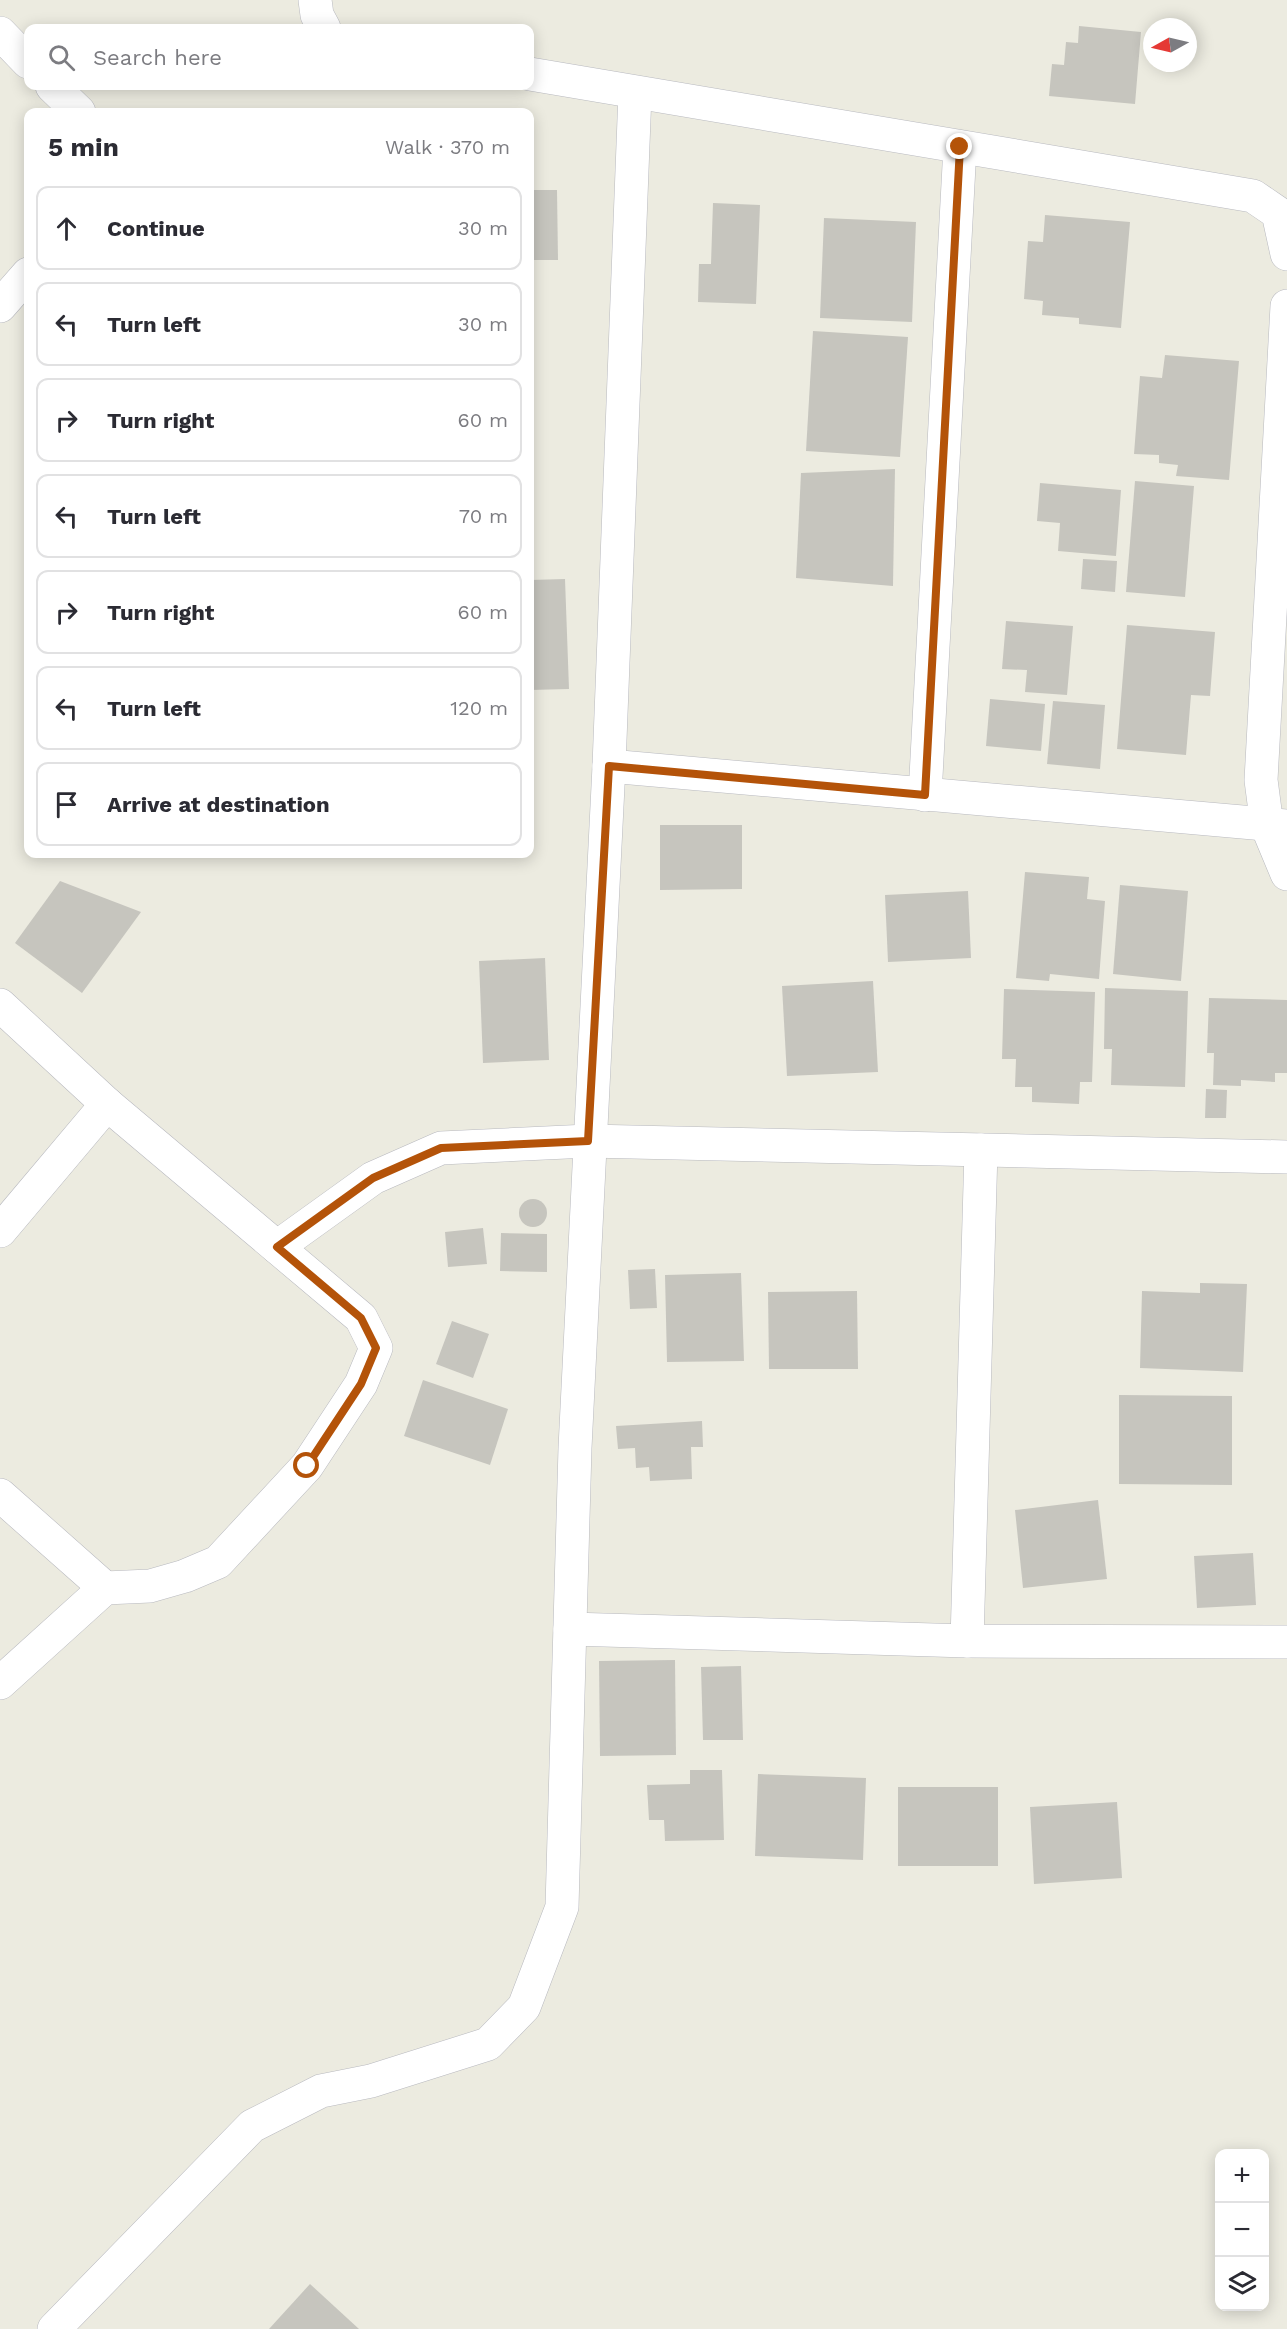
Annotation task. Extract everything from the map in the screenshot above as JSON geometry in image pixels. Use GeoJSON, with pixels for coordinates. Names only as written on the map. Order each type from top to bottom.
{"type":"FeatureCollection","features":[{"type":"Feature","properties":{"kind":"street"},"geometry":{"type":"LineString","coordinates":[[315,0],[317,15],[322,24]]}},
{"type":"Feature","properties":{"kind":"street"},"geometry":{"type":"LineString","coordinates":[[0,33],[24,58]]}},
{"type":"Feature","properties":{"kind":"street"},"geometry":{"type":"LineString","coordinates":[[534,75],[1254,196],[1278,213],[1287,254]]}},
{"type":"Feature","properties":{"kind":"street"},"geometry":{"type":"LineString","coordinates":[[56,90],[75,108]]}},
{"type":"Feature","properties":{"kind":"street"},"geometry":{"type":"LineString","coordinates":[[54,2329],[252,2126],[321,2091],[371,2081],[488,2044],[524,2007],[562,1907],[574,1448],[609,766],[634,93]]}},
{"type":"Feature","properties":{"kind":"street"},"geometry":{"type":"LineString","coordinates":[[925,795],[960,147]]}},
{"type":"Feature","properties":{"kind":"street"},"geometry":{"type":"LineString","coordinates":[[0,306],[24,279]]}},
{"type":"Feature","properties":{"kind":"street"},"geometry":{"type":"LineString","coordinates":[[1287,306],[1283,476],[1262,780],[1277,826],[1287,874]]}},
{"type":"Feature","properties":{"kind":"street"},"geometry":{"type":"LineString","coordinates":[[609,766],[1277,826]]}},
{"type":"Feature","properties":{"kind":"street"},"geometry":{"type":"LineString","coordinates":[[0,1005],[108,1104],[361,1318],[376,1348],[361,1384],[307,1466],[218,1562],[185,1576],[150,1586],[105,1588],[0,1683]]}},
{"type":"Feature","properties":{"kind":"street"},"geometry":{"type":"LineString","coordinates":[[0,1231],[108,1104]]}},
{"type":"Feature","properties":{"kind":"street"},"geometry":{"type":"LineString","coordinates":[[277,1247],[373,1178],[441,1148],[588,1141],[1287,1157]]}},
{"type":"Feature","properties":{"kind":"street"},"geometry":{"type":"LineString","coordinates":[[968,1641],[981,1150]]}},
{"type":"Feature","properties":{"kind":"street"},"geometry":{"type":"LineString","coordinates":[[0,1495],[105,1588]]}},
{"type":"Feature","properties":{"kind":"street"},"geometry":{"type":"LineString","coordinates":[[570,1629],[968,1641],[1287,1642]]}},
{"type":"Feature","properties":{"kind":"building"},"geometry":{"type":"Polygon","coordinates":[[[1079,26],[1141,32],[1135,104],[1049,96],[1052,64],[1064,65],[1066,42],[1078,43],[1079,26]]]}},
{"type":"Feature","properties":{"kind":"building"},"geometry":{"type":"Polygon","coordinates":[[[534,190],[557,190],[558,260],[534,260],[534,190]]]}},
{"type":"Feature","properties":{"kind":"building"},"geometry":{"type":"Polygon","coordinates":[[[713,203],[760,205],[756,304],[698,302],[699,264],[711,264],[713,203]]]}},
{"type":"Feature","properties":{"kind":"building"},"geometry":{"type":"Polygon","coordinates":[[[1045,215],[1130,222],[1121,328],[1079,324],[1079,318],[1042,315],[1043,301],[1024,299],[1028,241],[1043,242],[1045,215]]]}},
{"type":"Feature","properties":{"kind":"building"},"geometry":{"type":"Polygon","coordinates":[[[824,218],[916,222],[912,322],[820,318],[824,218]]]}},
{"type":"Feature","properties":{"kind":"building"},"geometry":{"type":"Polygon","coordinates":[[[813,331],[908,337],[900,457],[806,451],[813,331]]]}},
{"type":"Feature","properties":{"kind":"building"},"geometry":{"type":"Polygon","coordinates":[[[1165,355],[1239,361],[1229,480],[1176,476],[1178,465],[1159,463],[1159,455],[1134,454],[1140,376],[1162,378],[1165,355]]]}},
{"type":"Feature","properties":{"kind":"building"},"geometry":{"type":"Polygon","coordinates":[[[895,469],[893,586],[796,578],[801,473],[895,469]]]}},
{"type":"Feature","properties":{"kind":"building"},"geometry":{"type":"Polygon","coordinates":[[[1135,481],[1194,486],[1185,597],[1126,592],[1135,481]]]}},
{"type":"Feature","properties":{"kind":"building"},"geometry":{"type":"Polygon","coordinates":[[[1040,483],[1121,490],[1116,556],[1058,551],[1060,523],[1037,521],[1040,483]]]}},
{"type":"Feature","properties":{"kind":"building"},"geometry":{"type":"Polygon","coordinates":[[[1083,559],[1117,561],[1115,592],[1081,589],[1083,559]]]}},
{"type":"Feature","properties":{"kind":"building"},"geometry":{"type":"Polygon","coordinates":[[[565,579],[569,689],[534,690],[534,580],[565,579]]]}},
{"type":"Feature","properties":{"kind":"building"},"geometry":{"type":"Polygon","coordinates":[[[1006,621],[1073,626],[1067,695],[1025,692],[1027,670],[1002,669],[1006,621]]]}},
{"type":"Feature","properties":{"kind":"building"},"geometry":{"type":"Polygon","coordinates":[[[1127,625],[1215,632],[1210,696],[1191,695],[1186,755],[1117,749],[1127,625]]]}},
{"type":"Feature","properties":{"kind":"building"},"geometry":{"type":"Polygon","coordinates":[[[990,699],[1045,704],[1041,751],[986,746],[990,699]]]}},
{"type":"Feature","properties":{"kind":"building"},"geometry":{"type":"Polygon","coordinates":[[[1053,701],[1105,705],[1100,769],[1047,764],[1053,701]]]}},
{"type":"Feature","properties":{"kind":"building"},"geometry":{"type":"Polygon","coordinates":[[[660,825],[742,825],[742,889],[660,890],[660,825]]]}},
{"type":"Feature","properties":{"kind":"building"},"geometry":{"type":"Polygon","coordinates":[[[1025,872],[1089,877],[1087,899],[1105,901],[1099,979],[1050,974],[1049,981],[1016,978],[1025,872]]]}},
{"type":"Feature","properties":{"kind":"building"},"geometry":{"type":"Polygon","coordinates":[[[60,881],[141,912],[82,993],[15,943],[60,881]]]}},
{"type":"Feature","properties":{"kind":"building"},"geometry":{"type":"Polygon","coordinates":[[[1120,885],[1188,891],[1181,981],[1113,974],[1120,885]]]}},
{"type":"Feature","properties":{"kind":"building"},"geometry":{"type":"Polygon","coordinates":[[[968,891],[971,958],[888,962],[885,895],[968,891]]]}},
{"type":"Feature","properties":{"kind":"building"},"geometry":{"type":"Polygon","coordinates":[[[545,958],[549,1060],[483,1063],[479,961],[545,958]]]}},
{"type":"Feature","properties":{"kind":"building"},"geometry":{"type":"Polygon","coordinates":[[[873,981],[878,1072],[787,1076],[782,986],[873,981]]]}},
{"type":"Feature","properties":{"kind":"building"},"geometry":{"type":"Polygon","coordinates":[[[1105,988],[1188,991],[1185,1087],[1111,1085],[1112,1049],[1104,1049],[1105,988]]]}},
{"type":"Feature","properties":{"kind":"building"},"geometry":{"type":"Polygon","coordinates":[[[1004,989],[1095,992],[1092,1082],[1080,1082],[1079,1104],[1032,1102],[1032,1087],[1015,1087],[1016,1059],[1002,1059],[1004,989]]]}},
{"type":"Feature","properties":{"kind":"building"},"geometry":{"type":"Polygon","coordinates":[[[1209,998],[1287,1000],[1287,1073],[1275,1073],[1275,1082],[1241,1080],[1241,1086],[1213,1085],[1214,1053],[1207,1053],[1209,998]]]}},
{"type":"Feature","properties":{"kind":"building"},"geometry":{"type":"Polygon","coordinates":[[[1206,1089],[1227,1090],[1226,1118],[1205,1118],[1206,1089]]]}},
{"type":"Feature","properties":{"kind":"building"},"geometry":{"type":"Polygon","coordinates":[[[533,1199],[543,1203],[547,1213],[543,1223],[533,1227],[523,1223],[519,1213],[523,1203],[533,1199]]]}},
{"type":"Feature","properties":{"kind":"building"},"geometry":{"type":"Polygon","coordinates":[[[483,1228],[487,1264],[448,1267],[445,1232],[483,1228]]]}},
{"type":"Feature","properties":{"kind":"building"},"geometry":{"type":"Polygon","coordinates":[[[501,1233],[547,1234],[547,1272],[500,1271],[501,1233]]]}},
{"type":"Feature","properties":{"kind":"building"},"geometry":{"type":"Polygon","coordinates":[[[655,1269],[657,1308],[630,1309],[628,1270],[655,1269]]]}},
{"type":"Feature","properties":{"kind":"building"},"geometry":{"type":"Polygon","coordinates":[[[741,1273],[744,1361],[667,1362],[665,1275],[741,1273]]]}},
{"type":"Feature","properties":{"kind":"building"},"geometry":{"type":"Polygon","coordinates":[[[1200,1283],[1247,1284],[1243,1372],[1140,1368],[1142,1291],[1200,1293],[1200,1283]]]}},
{"type":"Feature","properties":{"kind":"building"},"geometry":{"type":"Polygon","coordinates":[[[857,1291],[858,1369],[769,1369],[768,1292],[857,1291]]]}},
{"type":"Feature","properties":{"kind":"building"},"geometry":{"type":"Polygon","coordinates":[[[452,1321],[489,1334],[473,1378],[436,1364],[452,1321]]]}},
{"type":"Feature","properties":{"kind":"building"},"geometry":{"type":"Polygon","coordinates":[[[423,1380],[508,1409],[490,1465],[404,1436],[423,1380]]]}},
{"type":"Feature","properties":{"kind":"building"},"geometry":{"type":"Polygon","coordinates":[[[1119,1395],[1232,1396],[1232,1485],[1119,1484],[1119,1395]]]}},
{"type":"Feature","properties":{"kind":"building"},"geometry":{"type":"Polygon","coordinates":[[[702,1421],[703,1447],[691,1447],[692,1479],[650,1481],[649,1467],[636,1468],[635,1448],[618,1449],[616,1426],[702,1421]]]}},
{"type":"Feature","properties":{"kind":"building"},"geometry":{"type":"Polygon","coordinates":[[[1098,1500],[1107,1579],[1023,1588],[1015,1510],[1098,1500]]]}},
{"type":"Feature","properties":{"kind":"building"},"geometry":{"type":"Polygon","coordinates":[[[1253,1553],[1256,1605],[1197,1608],[1194,1556],[1253,1553]]]}},
{"type":"Feature","properties":{"kind":"building"},"geometry":{"type":"Polygon","coordinates":[[[675,1660],[676,1755],[600,1756],[599,1661],[675,1660]]]}},
{"type":"Feature","properties":{"kind":"building"},"geometry":{"type":"Polygon","coordinates":[[[741,1666],[743,1740],[703,1740],[701,1667],[741,1666]]]}},
{"type":"Feature","properties":{"kind":"building"},"geometry":{"type":"Polygon","coordinates":[[[690,1770],[722,1770],[724,1840],[665,1841],[664,1820],[649,1820],[647,1785],[690,1784],[690,1770]]]}},
{"type":"Feature","properties":{"kind":"building"},"geometry":{"type":"Polygon","coordinates":[[[758,1774],[866,1778],[863,1860],[755,1856],[758,1774]]]}},
{"type":"Feature","properties":{"kind":"building"},"geometry":{"type":"Polygon","coordinates":[[[898,1787],[998,1787],[998,1866],[898,1866],[898,1787]]]}},
{"type":"Feature","properties":{"kind":"building"},"geometry":{"type":"Polygon","coordinates":[[[1117,1802],[1122,1878],[1034,1884],[1030,1807],[1117,1802]]]}},
{"type":"Feature","properties":{"kind":"building"},"geometry":{"type":"Polygon","coordinates":[[[310,2284],[359,2329],[269,2329],[310,2284]]]}},
{"type":"Feature","properties":{"kind":"route"},"geometry":{"type":"LineString","coordinates":[[307,1466],[361,1384],[376,1348],[361,1318],[277,1247],[373,1178],[441,1148],[588,1141],[609,766],[925,795],[960,147]]}}]}
